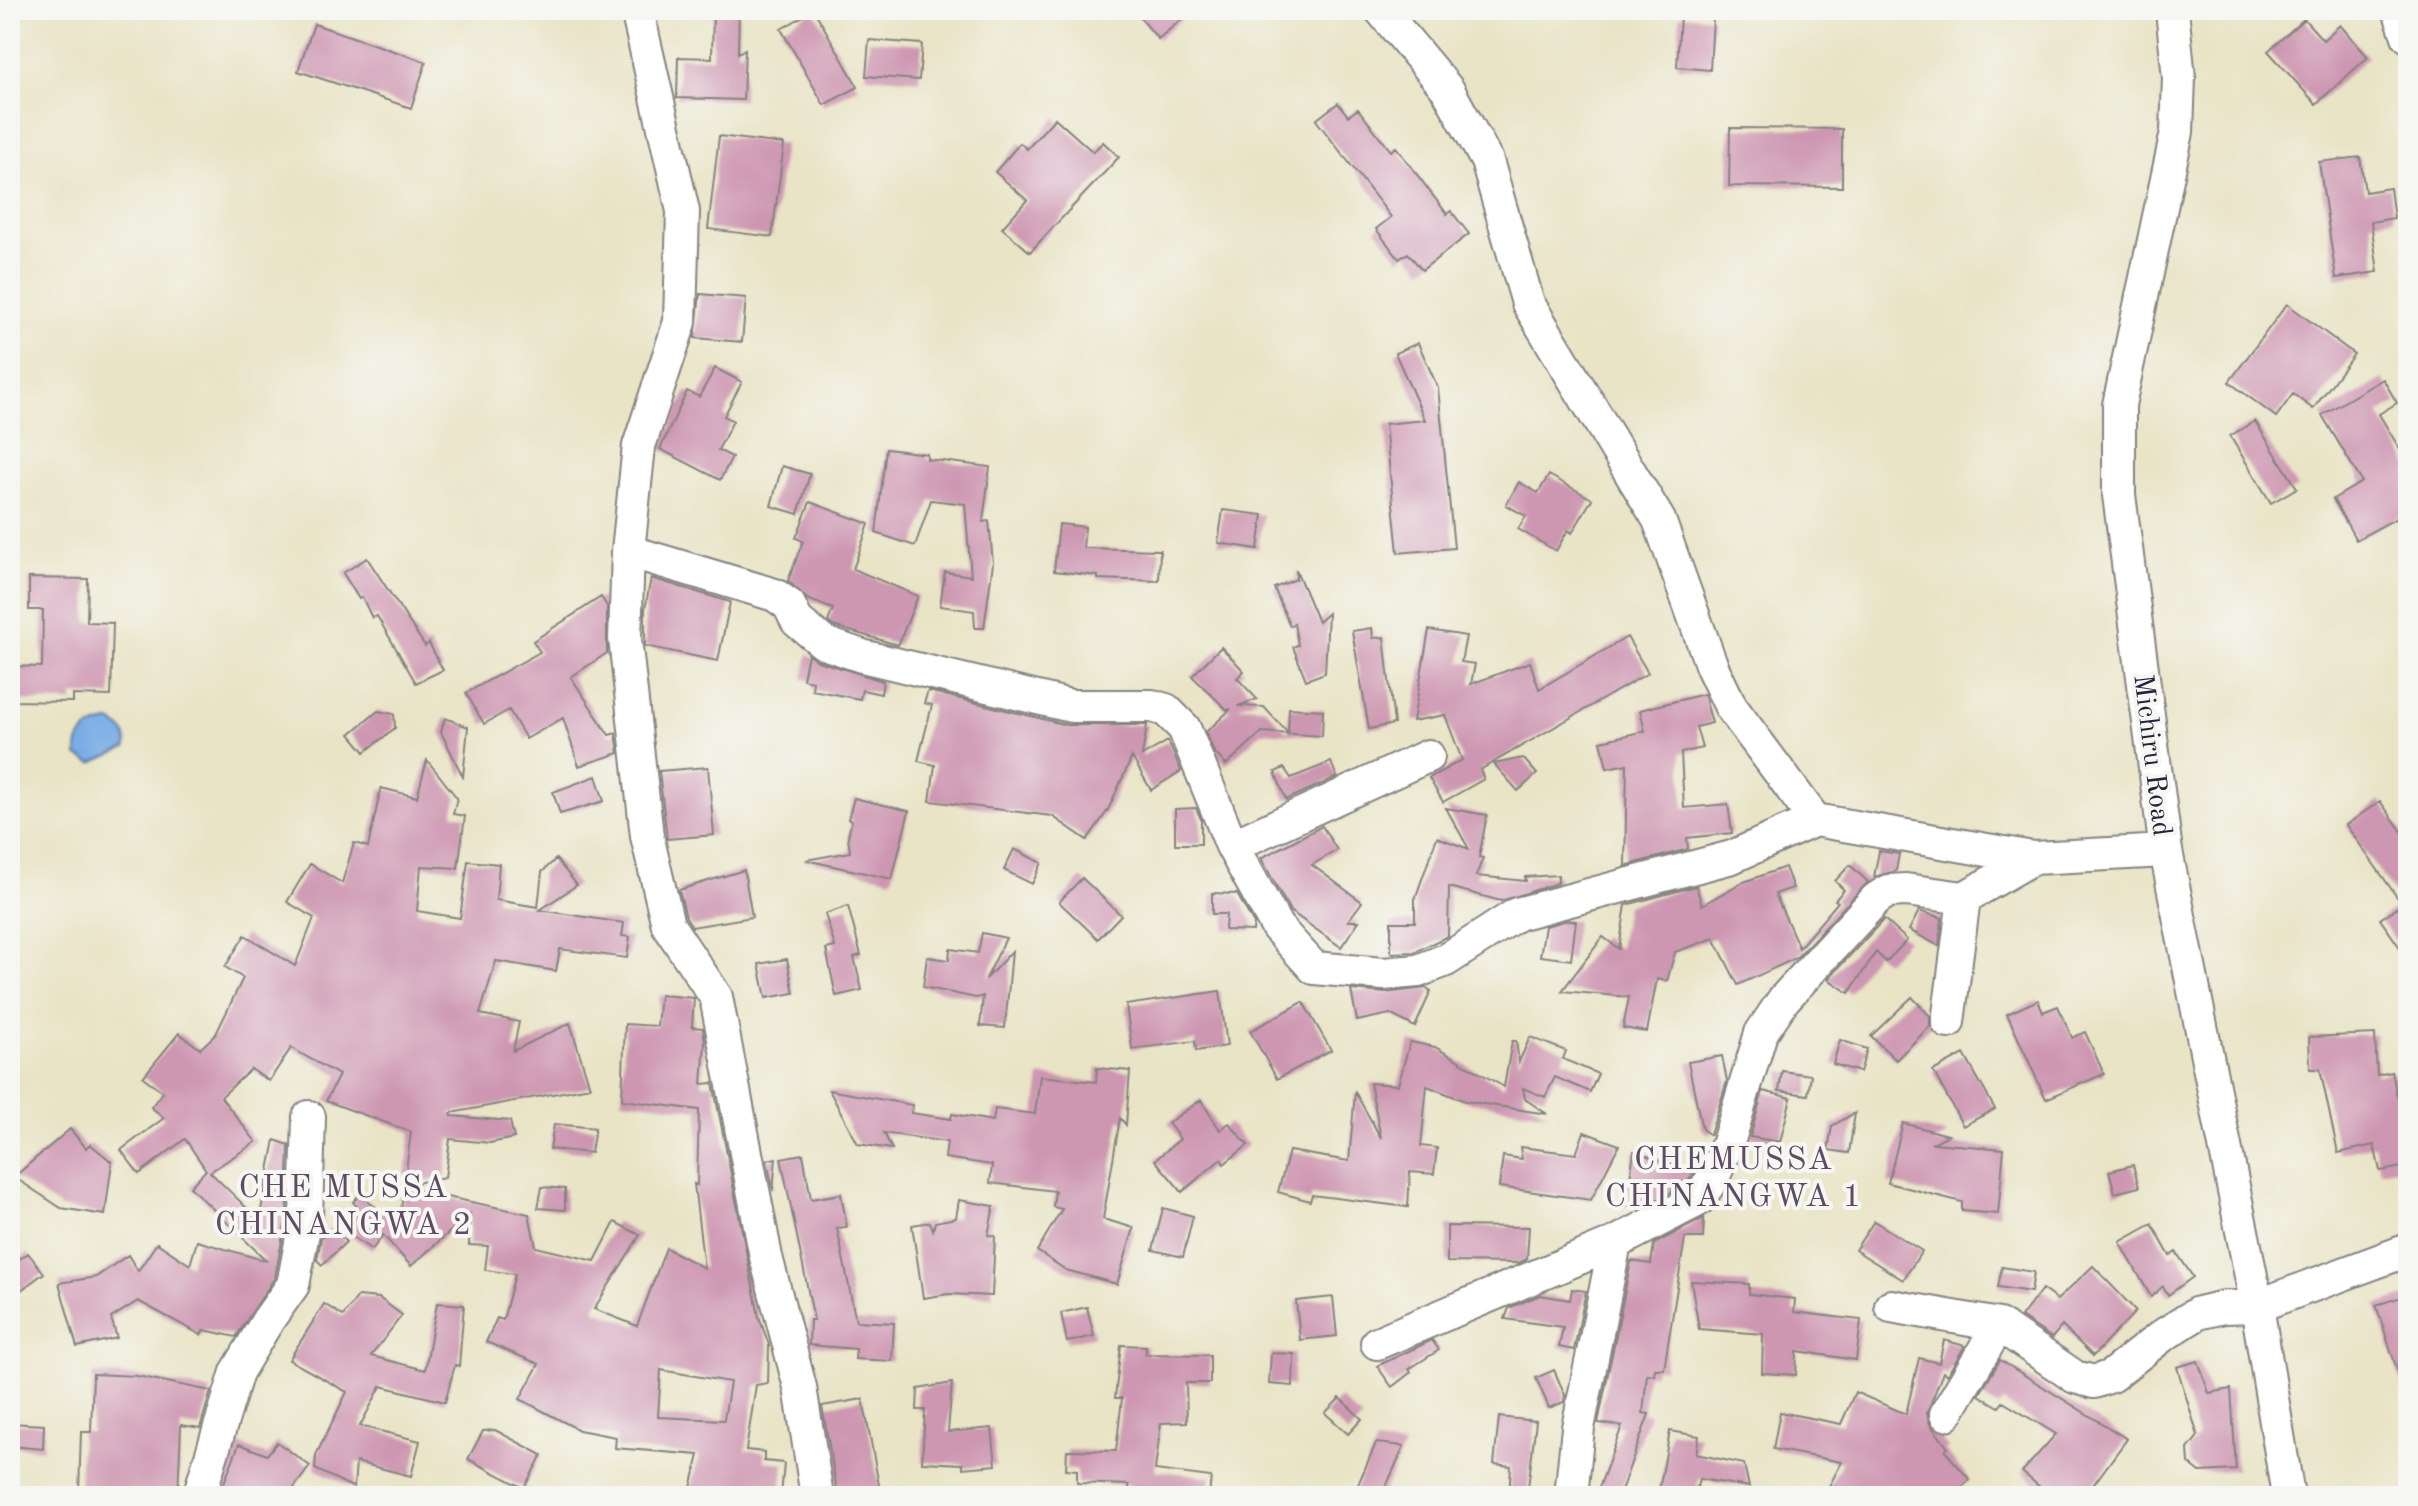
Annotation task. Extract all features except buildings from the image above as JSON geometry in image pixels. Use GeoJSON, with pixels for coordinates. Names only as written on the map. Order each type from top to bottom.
{"type":"FeatureCollection","features":[{"type":"Feature","properties":{"kind":"street"},"geometry":{"type":"LineString","coordinates":[[637,10],[683,211],[680,322],[639,446],[628,551],[625,639],[647,836],[661,907],[668,925],[716,997],[766,1257],[800,1387],[817,1496]]}},
{"type":"Feature","properties":{"kind":"street"},"geometry":{"type":"LineString","coordinates":[[1381,10],[1448,90],[1487,161],[1528,303],[1659,520],[1712,667],[1731,707],[1815,820]]}},
{"type":"Feature","properties":{"kind":"street","name":"Michiru Road"},"geometry":{"type":"LineString","coordinates":[[2172,10],[2179,78],[2177,132],[2139,298],[2119,405],[2119,495],[2166,851],[2257,1306],[2288,1496]]}},
{"type":"Feature","properties":{"kind":"street"},"geometry":{"type":"LineString","coordinates":[[2399,10],[2408,36]]}},
{"type":"Feature","properties":{"kind":"street"},"geometry":{"type":"LineString","coordinates":[[628,551],[775,595],[789,605],[797,621],[824,643],[862,656],[1071,706],[1152,706],[1166,710],[1184,728],[1232,846],[1277,927],[1314,968],[1383,974],[1418,971],[1446,960],[1517,914],[1732,857],[1815,820],[2033,858],[2166,851]]}},
{"type":"Feature","properties":{"kind":"street"},"geometry":{"type":"LineString","coordinates":[[1232,846],[1428,756]]}},
{"type":"Feature","properties":{"kind":"street"},"geometry":{"type":"LineString","coordinates":[[1377,1343],[1615,1243],[1698,1200],[1713,1178],[1728,1143],[1761,1033],[1784,999],[1876,899],[1888,891],[1906,890],[1964,898],[2033,858]]}},
{"type":"Feature","properties":{"kind":"street"},"geometry":{"type":"LineString","coordinates":[[1948,1022],[1964,898]]}},
{"type":"Feature","properties":{"kind":"street"},"geometry":{"type":"LineString","coordinates":[[199,1496],[237,1372],[293,1285],[306,1217],[309,1117]]}},
{"type":"Feature","properties":{"kind":"street"},"geometry":{"type":"LineString","coordinates":[[1571,1496],[1578,1428],[1615,1243]]}},
{"type":"Feature","properties":{"kind":"street"},"geometry":{"type":"LineString","coordinates":[[1891,1306],[1999,1325],[2075,1377],[2094,1382],[2111,1376],[2162,1336],[2198,1313],[2224,1307],[2257,1306],[2408,1250]]}},
{"type":"Feature","properties":{"kind":"street"},"geometry":{"type":"LineString","coordinates":[[1946,1414],[1999,1325]]}},
{"type":"Feature","properties":{"kind":"water"},"geometry":{"type":"Polygon","coordinates":[[[110,722],[124,732],[126,748],[92,763],[77,756],[81,736],[96,725],[110,722]]]}},
{"type":"Feature","properties":{"kind":"district","name":"CHEMUSSA CHINANGWA 1"},"geometry":{"type":"Point","coordinates":[1734,1176]}},
{"type":"Feature","properties":{"kind":"district","name":"CHE MUSSA CHINANGWA 2"},"geometry":{"type":"Point","coordinates":[344,1204]}}]}
